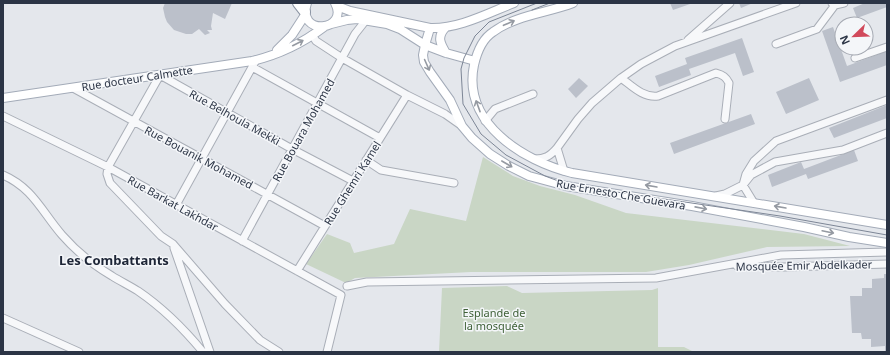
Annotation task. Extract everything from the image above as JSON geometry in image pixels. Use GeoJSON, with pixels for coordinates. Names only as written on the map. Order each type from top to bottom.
{"type":"FeatureCollection","features":[{"type":"Feature","properties":{"kind":"highway"},"geometry":{"type":"LineString","coordinates":[[298,3],[306,10]]}},
{"type":"Feature","properties":{"kind":"main road"},"geometry":{"type":"LineString","coordinates":[[328,25],[337,17],[336,4],[350,10],[430,28],[445,28],[514,3]]}},
{"type":"Feature","properties":{"kind":"main road","name":"Rue Ernesto Che Guevara"},"geometry":{"type":"LineString","coordinates":[[573,3],[535,13],[503,26],[484,40],[480,48],[475,61],[472,76],[476,102],[491,128],[505,140],[535,159],[564,171],[887,226]]}},
{"type":"Feature","properties":{"kind":"main road"},"geometry":{"type":"LineString","coordinates":[[306,10],[311,23],[320,27],[352,19],[387,24],[400,29],[425,45],[446,53],[475,61]]}},
{"type":"Feature","properties":{"kind":"main road","name":"Rue docteur Calmette"},"geometry":{"type":"LineString","coordinates":[[270,55],[292,35],[306,10]]}},
{"type":"Feature","properties":{"kind":"main road","name":"Rue docteur Calmette"},"geometry":{"type":"LineString","coordinates":[[3,98],[256,60],[296,44],[328,25]]}},
{"type":"Feature","properties":{"kind":"main road","name":"Rue Ernesto Che Guevara"},"geometry":{"type":"LineString","coordinates":[[430,28],[423,55],[426,67],[450,100],[462,126],[472,138],[490,154],[529,176],[554,183],[692,206],[887,243]]}},
{"type":"Feature","properties":{"kind":"main road"},"geometry":{"type":"LineString","coordinates":[[445,28],[441,33],[440,39],[446,53]]}},
{"type":"Feature","properties":{"kind":"street"},"geometry":{"type":"LineString","coordinates":[[685,43],[730,3]]}},
{"type":"Feature","properties":{"kind":"street"},"geometry":{"type":"LineString","coordinates":[[535,159],[542,159],[549,156],[557,148],[578,119],[605,91],[621,78],[656,55],[796,3]]}},
{"type":"Feature","properties":{"kind":"street"},"geometry":{"type":"LineString","coordinates":[[776,44],[817,29],[833,4],[844,3]]}},
{"type":"Feature","properties":{"kind":"street","name":"Rue Bouara Mohamed"},"geometry":{"type":"LineString","coordinates":[[242,241],[355,34],[366,20]]}},
{"type":"Feature","properties":{"kind":"street"},"geometry":{"type":"LineString","coordinates":[[312,35],[316,41],[342,58],[407,95],[445,114],[462,126]]}},
{"type":"Feature","properties":{"kind":"street"},"geometry":{"type":"LineString","coordinates":[[855,58],[887,46]]}},
{"type":"Feature","properties":{"kind":"street"},"geometry":{"type":"LineString","coordinates":[[176,205],[256,60]]}},
{"type":"Feature","properties":{"kind":"street"},"geometry":{"type":"LineString","coordinates":[[252,68],[380,138]]}},
{"type":"Feature","properties":{"kind":"street"},"geometry":{"type":"LineString","coordinates":[[621,78],[642,93],[651,97],[658,96],[716,73],[722,75],[727,78],[729,83],[724,119]]}},
{"type":"Feature","properties":{"kind":"street"},"geometry":{"type":"LineString","coordinates":[[160,74],[108,168],[107,174],[110,183],[161,236],[173,244],[225,304],[260,340],[279,352]]}},
{"type":"Feature","properties":{"kind":"street","name":"Rue Belhoula Mekki"},"geometry":{"type":"LineString","coordinates":[[160,74],[227,113],[353,181]]}},
{"type":"Feature","properties":{"kind":"street","name":"Rue Bouanik Mohamed"},"geometry":{"type":"LineString","coordinates":[[73,88],[325,226]]}},
{"type":"Feature","properties":{"kind":"street"},"geometry":{"type":"LineString","coordinates":[[485,120],[495,109],[533,94]]}},
{"type":"Feature","properties":{"kind":"street","name":"Rue Ghemri Kamel"},"geometry":{"type":"LineString","coordinates":[[297,271],[407,95]]}},
{"type":"Feature","properties":{"kind":"street"},"geometry":{"type":"LineString","coordinates":[[754,203],[743,185],[746,174],[754,161],[776,141],[887,100]]}},
{"type":"Feature","properties":{"kind":"street","name":"Rue Barkat Lakhdar"},"geometry":{"type":"LineString","coordinates":[[3,116],[65,145],[341,295],[327,352]]}},
{"type":"Feature","properties":{"kind":"street"},"geometry":{"type":"LineString","coordinates":[[714,197],[725,194],[743,185],[751,175],[775,162],[842,150],[887,133]]}},
{"type":"Feature","properties":{"kind":"street"},"geometry":{"type":"LineString","coordinates":[[557,148],[564,171]]}},
{"type":"Feature","properties":{"kind":"street"},"geometry":{"type":"LineString","coordinates":[[366,160],[381,170],[454,183]]}},
{"type":"Feature","properties":{"kind":"street"},"geometry":{"type":"LineString","coordinates":[[3,175],[17,182],[31,194],[54,225],[82,255],[102,270],[138,291],[161,308],[182,328],[203,352]]}},
{"type":"Feature","properties":{"kind":"street"},"geometry":{"type":"LineString","coordinates":[[173,244],[210,352]]}},
{"type":"Feature","properties":{"kind":"street"},"geometry":{"type":"LineString","coordinates":[[347,286],[367,282],[656,278],[795,254],[887,252]]}},
{"type":"Feature","properties":{"kind":"street","name":"Mosquée Emir Abdelkader"},"geometry":{"type":"LineString","coordinates":[[721,266],[784,267],[887,264]]}},
{"type":"Feature","properties":{"kind":"street"},"geometry":{"type":"LineString","coordinates":[[3,318],[79,352]]}},
{"type":"Feature","properties":{"kind":"green space"},"geometry":{"type":"Polygon","coordinates":[[[483,157],[513,176],[540,186],[575,195],[626,213],[804,234],[850,246],[767,247],[689,265],[646,272],[471,272],[355,278],[346,283],[306,264],[327,234],[350,243],[354,253],[394,244],[410,209],[466,221],[483,157]]]}},
{"type":"Feature","properties":{"kind":"green space","name":"Esplande de la mosquée"},"geometry":{"type":"Polygon","coordinates":[[[507,286],[522,293],[652,290],[658,288],[658,347],[684,347],[694,352],[439,352],[442,288],[507,286]]]}},
{"type":"Feature","properties":{"kind":"building"},"geometry":{"type":"Polygon","coordinates":[[[165,3],[232,3],[225,19],[213,13],[211,26],[212,30],[207,30],[210,33],[205,35],[199,29],[192,34],[186,34],[174,30],[167,22],[165,17],[163,8],[165,3]]]}},
{"type":"Feature","properties":{"kind":"building"},"geometry":{"type":"Polygon","coordinates":[[[670,3],[693,3],[673,10],[670,3]]]}},
{"type":"Feature","properties":{"kind":"building"},"geometry":{"type":"Polygon","coordinates":[[[739,3],[753,3],[741,8],[739,3]]]}},
{"type":"Feature","properties":{"kind":"building"},"geometry":{"type":"Polygon","coordinates":[[[865,3],[887,3],[887,7],[862,16],[856,16],[853,8],[865,3]]]}},
{"type":"Feature","properties":{"kind":"building"},"geometry":{"type":"Polygon","coordinates":[[[833,27],[834,56],[843,56],[847,66],[887,51],[887,65],[840,82],[822,31],[833,27]]]}},
{"type":"Feature","properties":{"kind":"building"},"geometry":{"type":"Polygon","coordinates":[[[742,38],[754,72],[743,76],[735,53],[689,69],[691,75],[659,87],[655,76],[687,64],[685,58],[742,38]]]}},
{"type":"Feature","properties":{"kind":"building"},"geometry":{"type":"Polygon","coordinates":[[[579,78],[588,86],[576,98],[568,89],[579,78]]]}},
{"type":"Feature","properties":{"kind":"building"},"geometry":{"type":"Polygon","coordinates":[[[809,78],[819,100],[786,114],[776,92],[809,78]]]}},
{"type":"Feature","properties":{"kind":"building"},"geometry":{"type":"Polygon","coordinates":[[[887,105],[887,118],[834,138],[829,128],[887,105]]]}},
{"type":"Feature","properties":{"kind":"building"},"geometry":{"type":"Polygon","coordinates":[[[751,114],[755,124],[674,154],[670,143],[751,114]]]}},
{"type":"Feature","properties":{"kind":"building"},"geometry":{"type":"Polygon","coordinates":[[[854,150],[858,161],[808,179],[806,174],[772,187],[768,175],[801,162],[804,169],[854,150]]]}},
{"type":"Feature","properties":{"kind":"building"},"geometry":{"type":"Polygon","coordinates":[[[884,274],[887,274],[887,352],[885,352],[885,346],[871,347],[871,339],[862,339],[861,333],[852,333],[850,296],[862,296],[862,288],[872,288],[872,279],[884,278],[884,274]]]}},
{"type":"Feature","properties":{"kind":"tram line"},"geometry":{"type":"LineString","coordinates":[[537,3],[489,22],[475,36],[464,58],[461,69],[463,104],[481,134],[506,155],[545,176],[569,185],[780,216],[887,235]]}},
{"type":"Feature","properties":{"kind":"tram line"},"geometry":{"type":"LineString","coordinates":[[532,10],[550,3]]}},
{"type":"Feature","properties":{"kind":"district","name":"Les Combattants"},"geometry":{"type":"Point","coordinates":[114,260]}}]}
